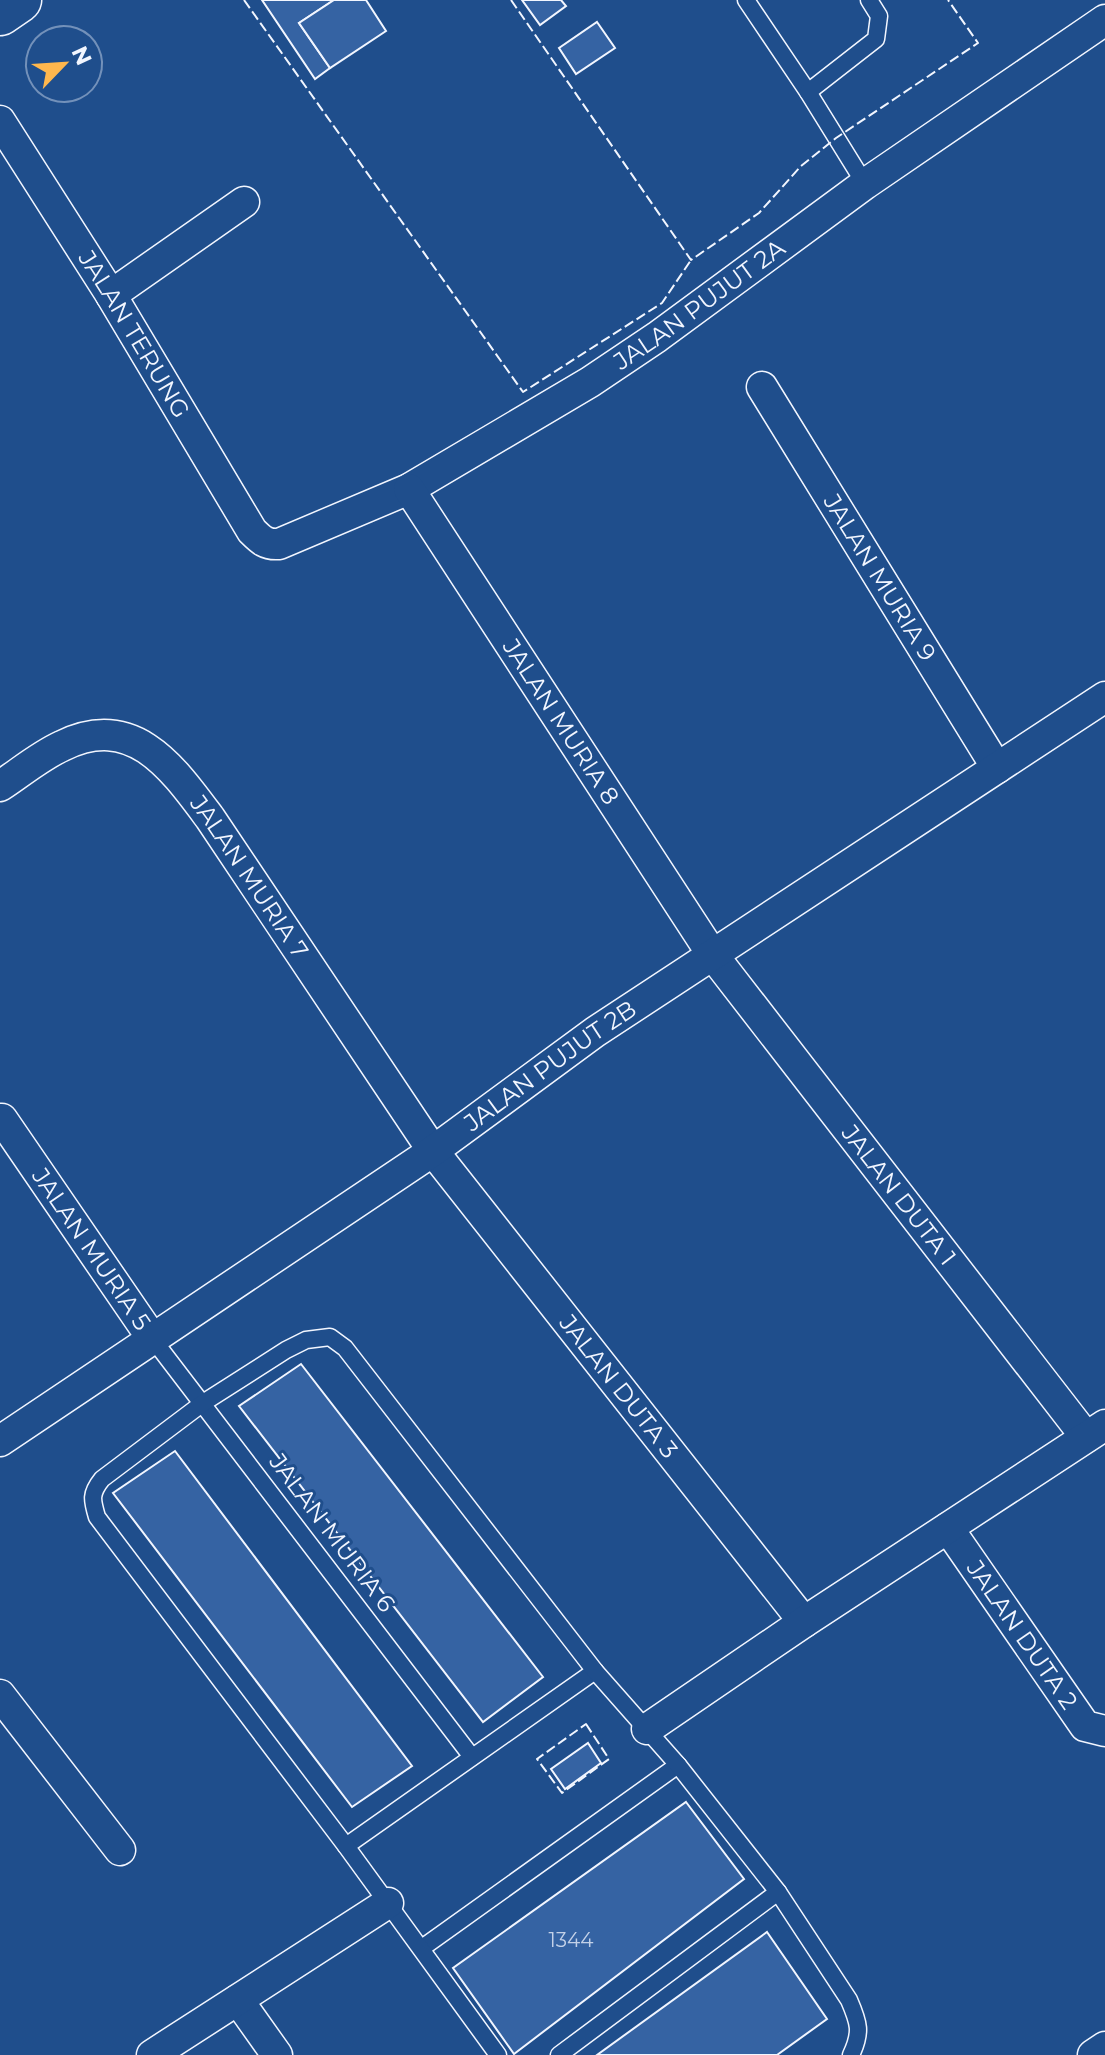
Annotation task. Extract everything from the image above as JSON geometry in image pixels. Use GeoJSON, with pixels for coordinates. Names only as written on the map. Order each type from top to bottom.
{"type":"FeatureCollection","features":[{"type":"Feature","properties":{"kind":"highway"},"geometry":{"type":"LineString","coordinates":[[0,13],[19,0]]}},
{"type":"Feature","properties":{"kind":"street","name":"JALAN PUJUT 2A"},"geometry":{"type":"LineString","coordinates":[[269,544],[287,542],[409,489],[590,382],[657,337],[865,184],[1105,20]]}},
{"type":"Feature","properties":{"kind":"street","name":"JALAN TERUNG"},"geometry":{"type":"LineString","coordinates":[[0,121],[111,295],[252,531],[269,544]]}},
{"type":"Feature","properties":{"kind":"street"},"geometry":{"type":"LineString","coordinates":[[111,295],[244,202]]}},
{"type":"Feature","properties":{"kind":"street","name":"JALAN MURIA 9"},"geometry":{"type":"LineString","coordinates":[[762,387],[997,768]]}},
{"type":"Feature","properties":{"kind":"street","name":"JALAN MURIA 8"},"geometry":{"type":"LineString","coordinates":[[409,489],[712,954]]}},
{"type":"Feature","properties":{"kind":"street","name":"JALAN PUJUT 2B"},"geometry":{"type":"LineString","coordinates":[[0,1441],[433,1151],[595,1032],[1105,697]]}},
{"type":"Feature","properties":{"kind":"street","name":"JALAN MURIA 7"},"geometry":{"type":"LineString","coordinates":[[0,786],[61,746],[93,735],[127,738],[159,756],[210,818],[433,1151]]}},
{"type":"Feature","properties":{"kind":"street","name":"JALAN DUTA 1"},"geometry":{"type":"LineString","coordinates":[[712,954],[1096,1431]]}},
{"type":"Feature","properties":{"kind":"street","name":"JALAN MURIA 5"},"geometry":{"type":"LineString","coordinates":[[2,1119],[152,1338]]}},
{"type":"Feature","properties":{"kind":"street","name":"JALAN DUTA 3"},"geometry":{"type":"LineString","coordinates":[[433,1151],[804,1622]]}},
{"type":"Feature","properties":{"kind":"street"},"geometry":{"type":"LineString","coordinates":[[647,1729],[1096,1431]]}},
{"type":"Feature","properties":{"kind":"street","name":"JALAN DUTA 2"},"geometry":{"type":"LineString","coordinates":[[948,1528],[1085,1726],[1105,1731]]}},
{"type":"Feature","properties":{"kind":"street"},"geometry":{"type":"LineString","coordinates":[[0,1695],[120,1850]]}},
{"type":"Feature","properties":{"kind":"street"},"geometry":{"type":"LineString","coordinates":[[152,2055],[388,1903]]}},
{"type":"Feature","properties":{"kind":"street"},"geometry":{"type":"LineString","coordinates":[[238,2000],[277,2055]]}},
{"type":"Feature","properties":{"kind":"street"},"geometry":{"type":"LineString","coordinates":[[1093,2055],[1105,2047]]}},
{"type":"Feature","properties":{"kind":"lane"},"geometry":{"type":"LineString","coordinates":[[746,0],[865,184]]}},
{"type":"Feature","properties":{"kind":"lane"},"geometry":{"type":"LineString","coordinates":[[808,92],[876,39],[879,16],[869,0]]}},
{"type":"Feature","properties":{"kind":"lane"},"geometry":{"type":"LineString","coordinates":[[498,2055],[346,1846],[97,1517],[92,1499],[102,1479],[203,1403],[306,1340],[330,1337],[345,1348],[595,1671],[678,1765],[778,1892],[849,2000],[857,2019],[859,2037],[851,2055]]}},
{"type":"Feature","properties":{"kind":"lane","name":"JALAN MURIA 6"},"geometry":{"type":"LineString","coordinates":[[152,1338],[472,1757]]}},
{"type":"Feature","properties":{"kind":"lane"},"geometry":{"type":"LineString","coordinates":[[346,1846],[595,1671]]}},
{"type":"Feature","properties":{"kind":"lane"},"geometry":{"type":"LineString","coordinates":[[422,1948],[678,1765]]}},
{"type":"Feature","properties":{"kind":"lane"},"geometry":{"type":"LineString","coordinates":[[559,2055],[778,1892]]}},
{"type":"Feature","properties":{"kind":"building"},"geometry":{"type":"Polygon","coordinates":[[[262,0],[334,0],[299,23],[330,68],[315,79],[262,0]]]}},
{"type":"Feature","properties":{"kind":"building"},"geometry":{"type":"Polygon","coordinates":[[[334,0],[366,0],[386,31],[330,68],[299,23],[334,0]]]}},
{"type":"Feature","properties":{"kind":"building"},"geometry":{"type":"Polygon","coordinates":[[[522,0],[561,0],[566,6],[540,25],[522,0]]]}},
{"type":"Feature","properties":{"kind":"building"},"geometry":{"type":"Polygon","coordinates":[[[597,22],[615,48],[576,74],[559,48],[597,22]]]}},
{"type":"Feature","properties":{"kind":"building"},"geometry":{"type":"Polygon","coordinates":[[[301,1364],[543,1677],[483,1722],[239,1406],[301,1364]]]}},
{"type":"Feature","properties":{"kind":"building"},"geometry":{"type":"Polygon","coordinates":[[[175,1451],[412,1766],[352,1807],[113,1493],[175,1451]]]}},
{"type":"Feature","properties":{"kind":"building"},"geometry":{"type":"Polygon","coordinates":[[[588,1743],[601,1763],[565,1789],[551,1769],[588,1743]]]}},
{"type":"Feature","properties":{"kind":"building"},"geometry":{"type":"Polygon","coordinates":[[[686,1802],[744,1879],[514,2054],[453,1968],[686,1802]]]}},
{"type":"Feature","properties":{"kind":"building"},"geometry":{"type":"Polygon","coordinates":[[[767,1932],[827,2019],[777,2055],[597,2055],[767,1932]]]}},
{"type":"Feature","properties":{"kind":"fence"},"geometry":{"type":"LineString","coordinates":[[244,0],[523,392],[662,303],[691,260]]}},
{"type":"Feature","properties":{"kind":"fence"},"geometry":{"type":"LineString","coordinates":[[511,0],[691,260],[759,213],[801,166],[836,138],[978,43],[948,0]]}},
{"type":"Feature","properties":{"kind":"fence"},"geometry":{"type":"LineString","coordinates":[[586,1724],[609,1759],[562,1793],[537,1759],[586,1724]]}}]}
